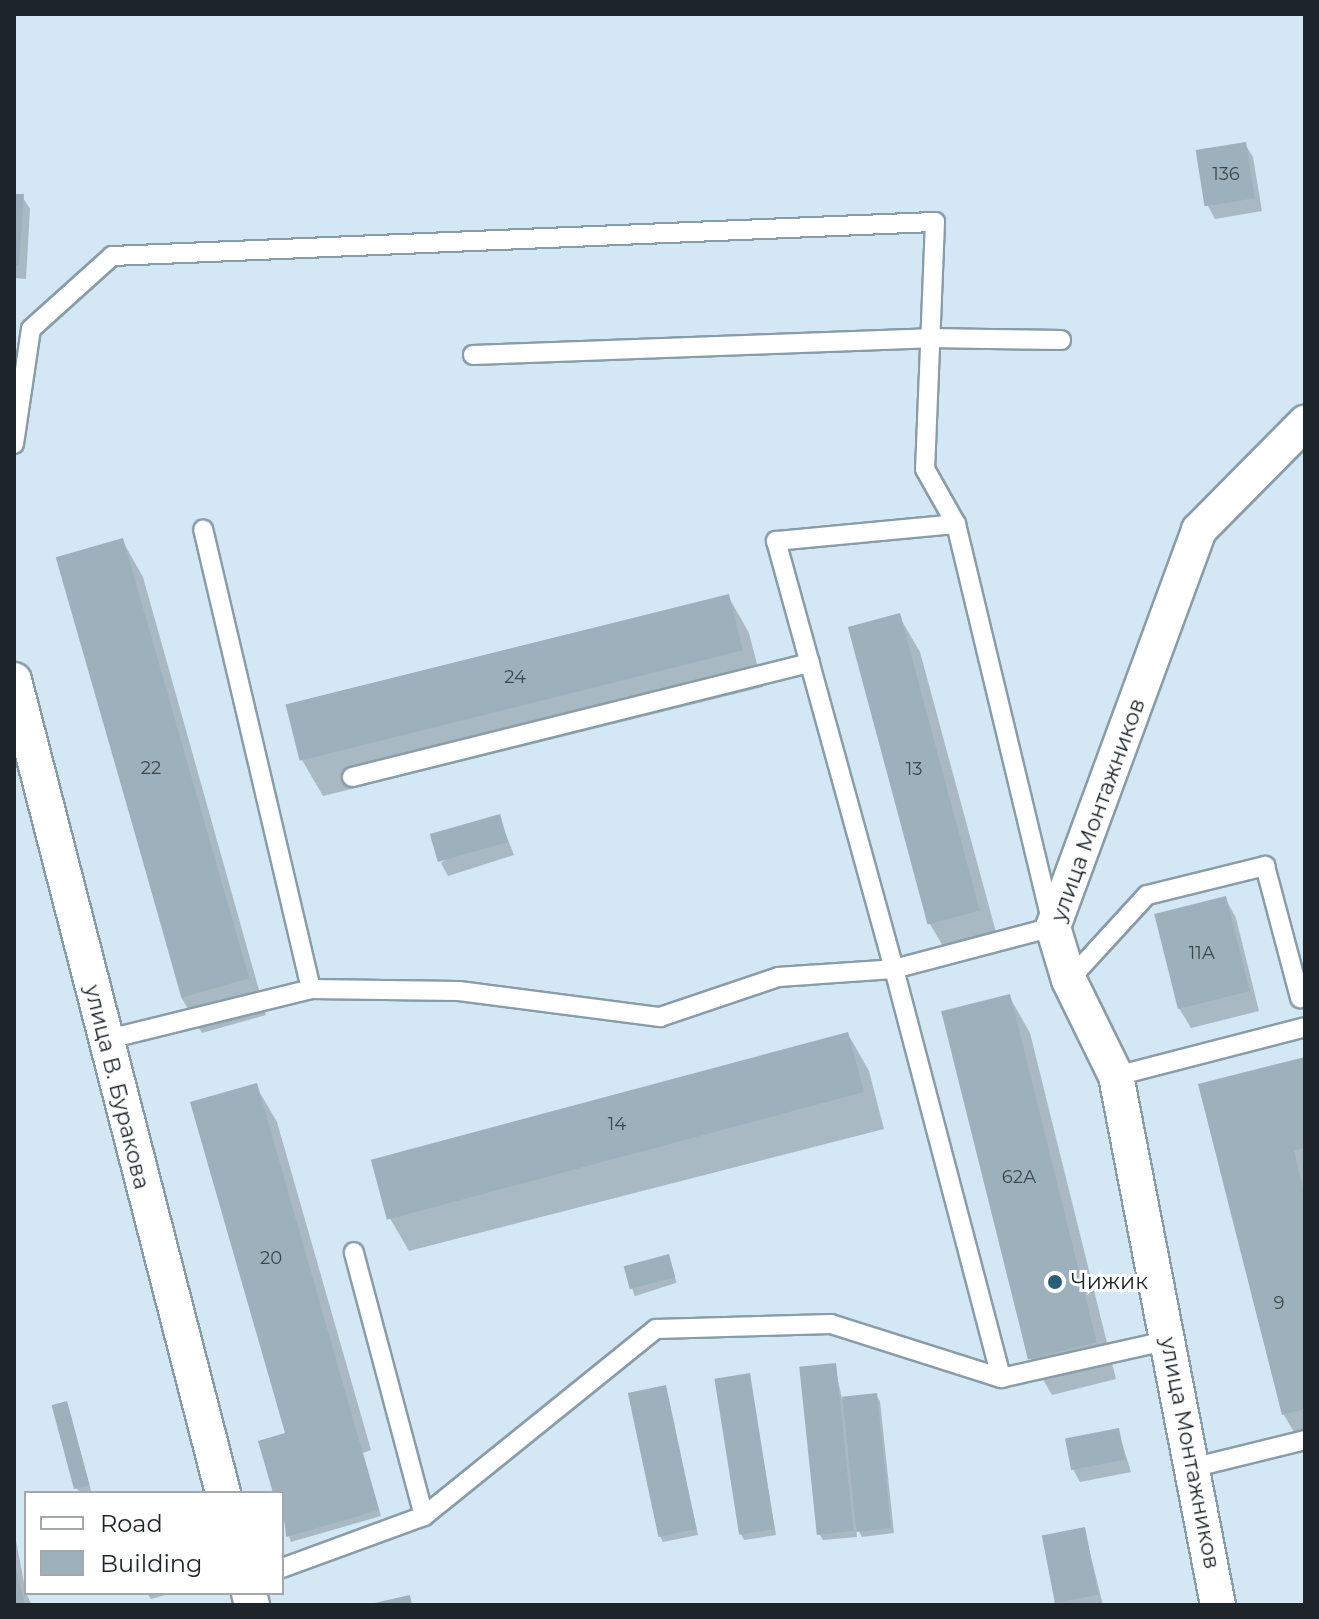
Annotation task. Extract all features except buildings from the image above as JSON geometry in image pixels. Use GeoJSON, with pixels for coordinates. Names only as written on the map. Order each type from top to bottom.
{"type":"FeatureCollection","features":[{"type":"Feature","properties":{"kind":"street","name":"улица Монтажников"},"geometry":{"type":"LineString","coordinates":[[1218,1605],[1195,1467],[1116,1076],[1069,980],[1053,927],[1199,530],[1305,423]]}},
{"type":"Feature","properties":{"kind":"street","name":"улица В. Буракова"},"geometry":{"type":"LineString","coordinates":[[14,680],[104,1040],[222,1491]]}},
{"type":"Feature","properties":{"kind":"lane"},"geometry":{"type":"LineString","coordinates":[[14,444],[31,329],[112,256],[935,222],[925,469],[956,524],[1053,927],[894,969],[778,977],[660,1017],[459,991],[311,989],[104,1040]]}},
{"type":"Feature","properties":{"kind":"lane"},"geometry":{"type":"LineString","coordinates":[[473,355],[930,338],[1061,340]]}},
{"type":"Feature","properties":{"kind":"lane"},"geometry":{"type":"LineString","coordinates":[[956,524],[776,541],[894,969],[1001,1378]]}},
{"type":"Feature","properties":{"kind":"lane"},"geometry":{"type":"LineString","coordinates":[[203,530],[311,989]]}},
{"type":"Feature","properties":{"kind":"lane"},"geometry":{"type":"LineString","coordinates":[[352,777],[810,663]]}},
{"type":"Feature","properties":{"kind":"lane"},"geometry":{"type":"LineString","coordinates":[[1069,980],[1147,895],[1265,866],[1300,998]]}},
{"type":"Feature","properties":{"kind":"lane"},"geometry":{"type":"LineString","coordinates":[[1116,1076],[1305,1027]]}},
{"type":"Feature","properties":{"kind":"lane"},"geometry":{"type":"LineString","coordinates":[[354,1252],[424,1516]]}},
{"type":"Feature","properties":{"kind":"lane"},"geometry":{"type":"LineString","coordinates":[[284,1567],[424,1516],[656,1329],[831,1324],[1001,1378],[1169,1340]]}},
{"type":"Feature","properties":{"kind":"lane"},"geometry":{"type":"LineString","coordinates":[[1195,1467],[1305,1440]]}},
{"type":"Feature","properties":{"kind":"place","name":"Чижик"},"geometry":{"type":"Point","coordinates":[1055,1282]}}]}
